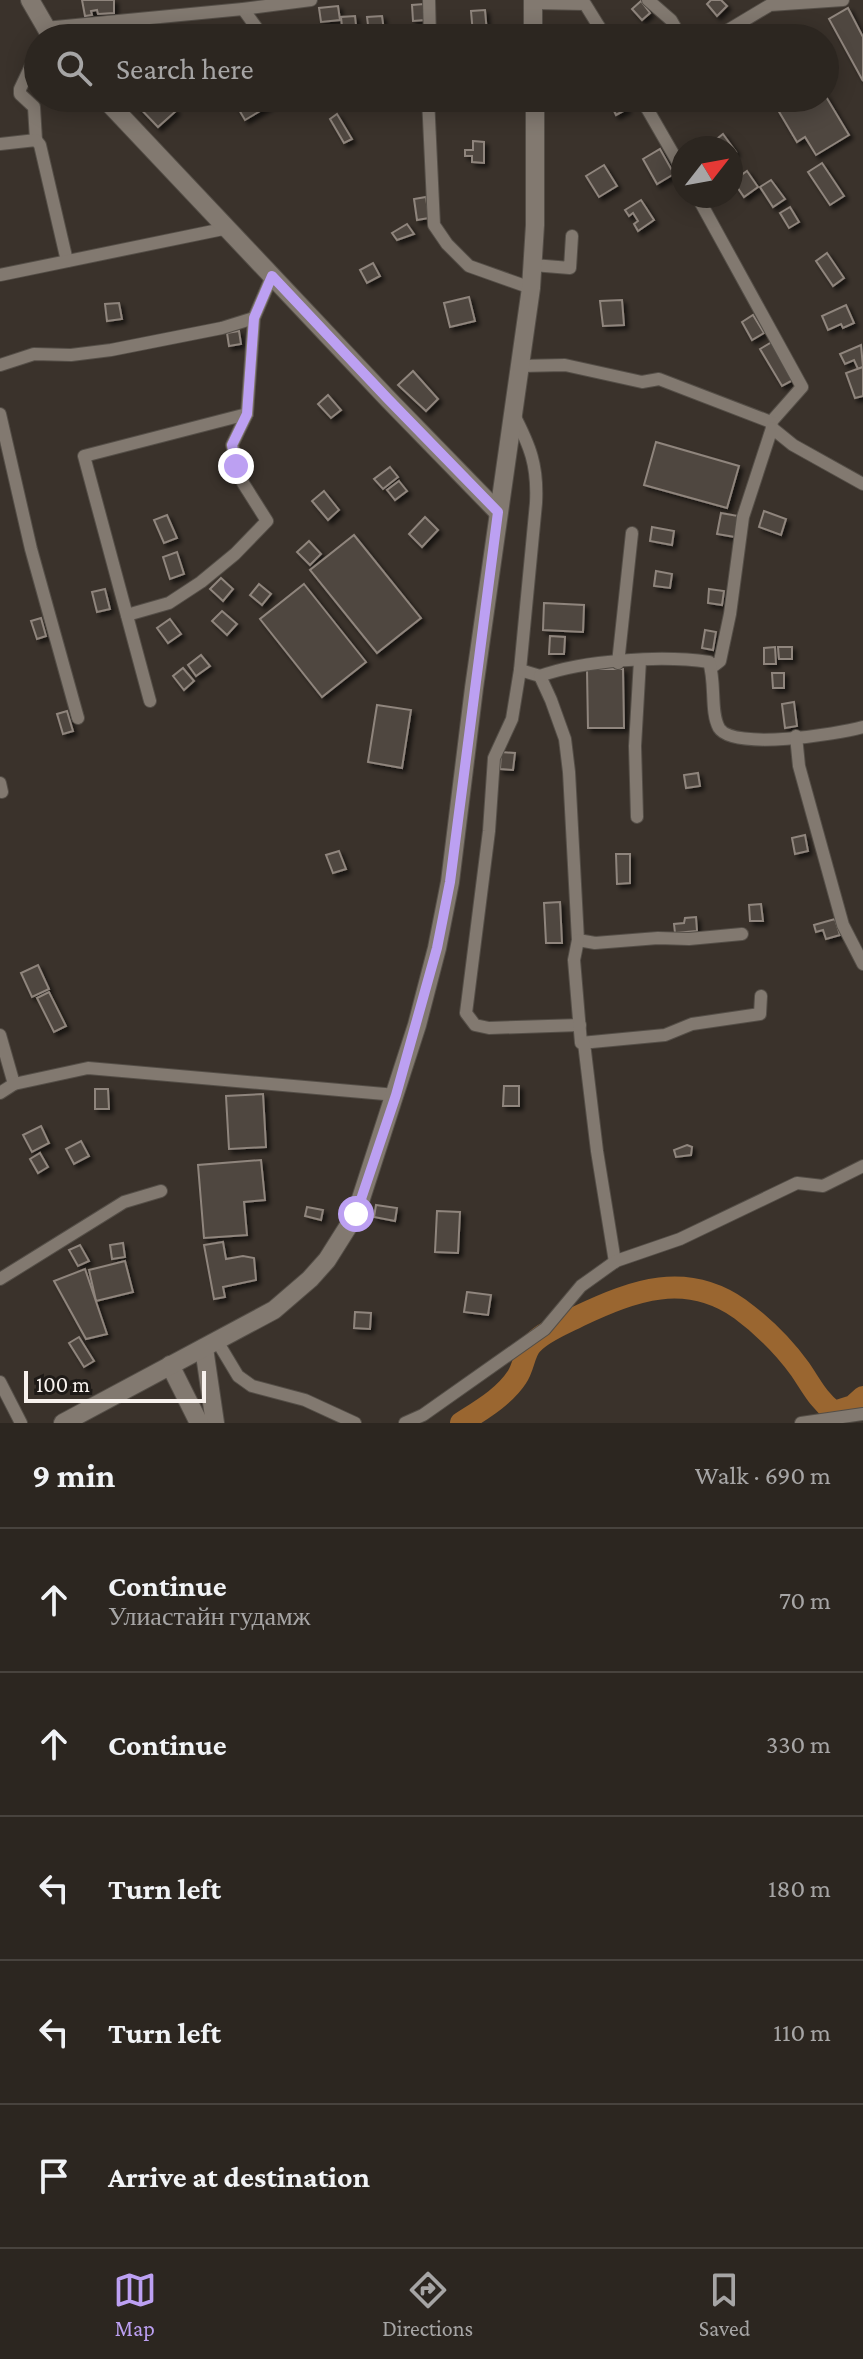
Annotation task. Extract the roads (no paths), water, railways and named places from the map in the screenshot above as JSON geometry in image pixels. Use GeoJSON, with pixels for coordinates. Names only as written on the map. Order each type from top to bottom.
{"type":"FeatureCollection","features":[{"type":"Feature","properties":{"kind":"main road"},"geometry":{"type":"LineString","coordinates":[[30,0],[43,24]]}},
{"type":"Feature","properties":{"kind":"main road"},"geometry":{"type":"LineString","coordinates":[[533,2],[533,24]]}},
{"type":"Feature","properties":{"kind":"main road"},"geometry":{"type":"LineString","coordinates":[[117,112],[498,512]]}},
{"type":"Feature","properties":{"kind":"main road"},"geometry":{"type":"LineString","coordinates":[[63,1423],[253,1323],[294,1294],[334,1249],[356,1214],[396,1095],[437,948],[450,882],[498,512],[531,288],[535,225],[535,112]]}},
{"type":"Feature","properties":{"kind":"main road"},"geometry":{"type":"LineString","coordinates":[[211,1345],[215,1423]]}},
{"type":"Feature","properties":{"kind":"main road"},"geometry":{"type":"LineString","coordinates":[[170,1365],[199,1423]]}},
{"type":"Feature","properties":{"kind":"street"},"geometry":{"type":"LineString","coordinates":[[126,24],[311,0]]}},
{"type":"Feature","properties":{"kind":"street"},"geometry":{"type":"LineString","coordinates":[[429,0],[430,24]]}},
{"type":"Feature","properties":{"kind":"street"},"geometry":{"type":"LineString","coordinates":[[648,0],[673,24]]}},
{"type":"Feature","properties":{"kind":"street"},"geometry":{"type":"LineString","coordinates":[[738,24],[770,5],[843,0]]}},
{"type":"Feature","properties":{"kind":"street"},"geometry":{"type":"LineString","coordinates":[[533,2],[585,4],[597,24]]}},
{"type":"Feature","properties":{"kind":"street"},"geometry":{"type":"LineString","coordinates":[[243,9],[254,24]]}},
{"type":"Feature","properties":{"kind":"street"},"geometry":{"type":"LineString","coordinates":[[34,112],[36,140],[40,145],[67,261]]}},
{"type":"Feature","properties":{"kind":"street"},"geometry":{"type":"LineString","coordinates":[[429,112],[434,225],[457,257],[469,266],[531,288]]}},
{"type":"Feature","properties":{"kind":"street"},"geometry":{"type":"LineString","coordinates":[[649,112],[671,150]]}},
{"type":"Feature","properties":{"kind":"street"},"geometry":{"type":"LineString","coordinates":[[0,144],[36,140]]}},
{"type":"Feature","properties":{"kind":"street"},"geometry":{"type":"LineString","coordinates":[[704,208],[802,387],[772,425],[743,517],[730,614],[720,661],[711,668]]}},
{"type":"Feature","properties":{"kind":"street"},"geometry":{"type":"LineString","coordinates":[[0,275],[228,228]]}},
{"type":"Feature","properties":{"kind":"street"},"geometry":{"type":"LineString","coordinates":[[533,265],[570,268],[572,236]]}},
{"type":"Feature","properties":{"kind":"street"},"geometry":{"type":"LineString","coordinates":[[127,615],[169,603],[201,582],[235,554],[267,521],[243,483],[232,445],[247,414],[254,318],[272,276]]}},
{"type":"Feature","properties":{"kind":"street"},"geometry":{"type":"LineString","coordinates":[[0,365],[34,354],[71,355],[111,350],[222,328],[254,318]]}},
{"type":"Feature","properties":{"kind":"street"},"geometry":{"type":"LineString","coordinates":[[520,366],[565,365],[642,382],[659,379],[772,425],[793,445],[863,484]]}},
{"type":"Feature","properties":{"kind":"street"},"geometry":{"type":"LineString","coordinates":[[513,413],[533,452],[537,480],[520,670],[512,719],[494,758],[489,831],[466,1013],[475,1025],[489,1028],[580,1025]]}},
{"type":"Feature","properties":{"kind":"street"},"geometry":{"type":"LineString","coordinates":[[0,414],[31,549],[78,718]]}},
{"type":"Feature","properties":{"kind":"street"},"geometry":{"type":"LineString","coordinates":[[150,701],[84,456],[247,414]]}},
{"type":"Feature","properties":{"kind":"street"},"geometry":{"type":"LineString","coordinates":[[618,663],[632,533]]}},
{"type":"Feature","properties":{"kind":"street"},"geometry":{"type":"LineString","coordinates":[[520,670],[540,676],[561,669],[640,660],[684,658],[709,662],[714,677],[714,714],[720,731],[734,739],[754,741],[824,735],[863,727]]}},
{"type":"Feature","properties":{"kind":"street"},"geometry":{"type":"LineString","coordinates":[[637,817],[635,746],[640,660]]}},
{"type":"Feature","properties":{"kind":"street"},"geometry":{"type":"LineString","coordinates":[[540,676],[565,739],[578,940],[574,960],[581,1043],[584,1043],[615,1262]]}},
{"type":"Feature","properties":{"kind":"street"},"geometry":{"type":"LineString","coordinates":[[796,736],[799,766],[843,925],[863,964]]}},
{"type":"Feature","properties":{"kind":"street"},"geometry":{"type":"LineString","coordinates":[[578,940],[595,943],[742,934]]}},
{"type":"Feature","properties":{"kind":"street"},"geometry":{"type":"LineString","coordinates":[[584,1043],[665,1035],[692,1024],[760,1014],[761,996]]}},
{"type":"Feature","properties":{"kind":"street"},"geometry":{"type":"LineString","coordinates":[[0,1035],[14,1084]]}},
{"type":"Feature","properties":{"kind":"street"},"geometry":{"type":"LineString","coordinates":[[0,1093],[14,1084],[88,1068],[396,1095]]}},
{"type":"Feature","properties":{"kind":"street"},"geometry":{"type":"LineString","coordinates":[[405,1423],[423,1415],[545,1329],[581,1286],[615,1262],[680,1239],[797,1183],[823,1186],[863,1166]]}},
{"type":"Feature","properties":{"kind":"street"},"geometry":{"type":"LineString","coordinates":[[0,1279],[124,1202],[161,1191]]}},
{"type":"Feature","properties":{"kind":"street"},"geometry":{"type":"LineString","coordinates":[[211,1345],[238,1376],[252,1386],[305,1400],[355,1423]]}},
{"type":"Feature","properties":{"kind":"street"},"geometry":{"type":"LineString","coordinates":[[0,1382],[21,1423]]}},
{"type":"Feature","properties":{"kind":"street"},"geometry":{"type":"LineString","coordinates":[[801,1423],[863,1414]]}},
{"type":"Feature","properties":{"kind":"waterway"},"geometry":{"type":"LineString","coordinates":[[461,1423],[506,1391],[519,1373],[529,1347],[542,1335],[620,1299],[660,1288],[700,1290],[740,1309],[780,1345],[834,1412],[853,1406],[863,1397]]}}]}
